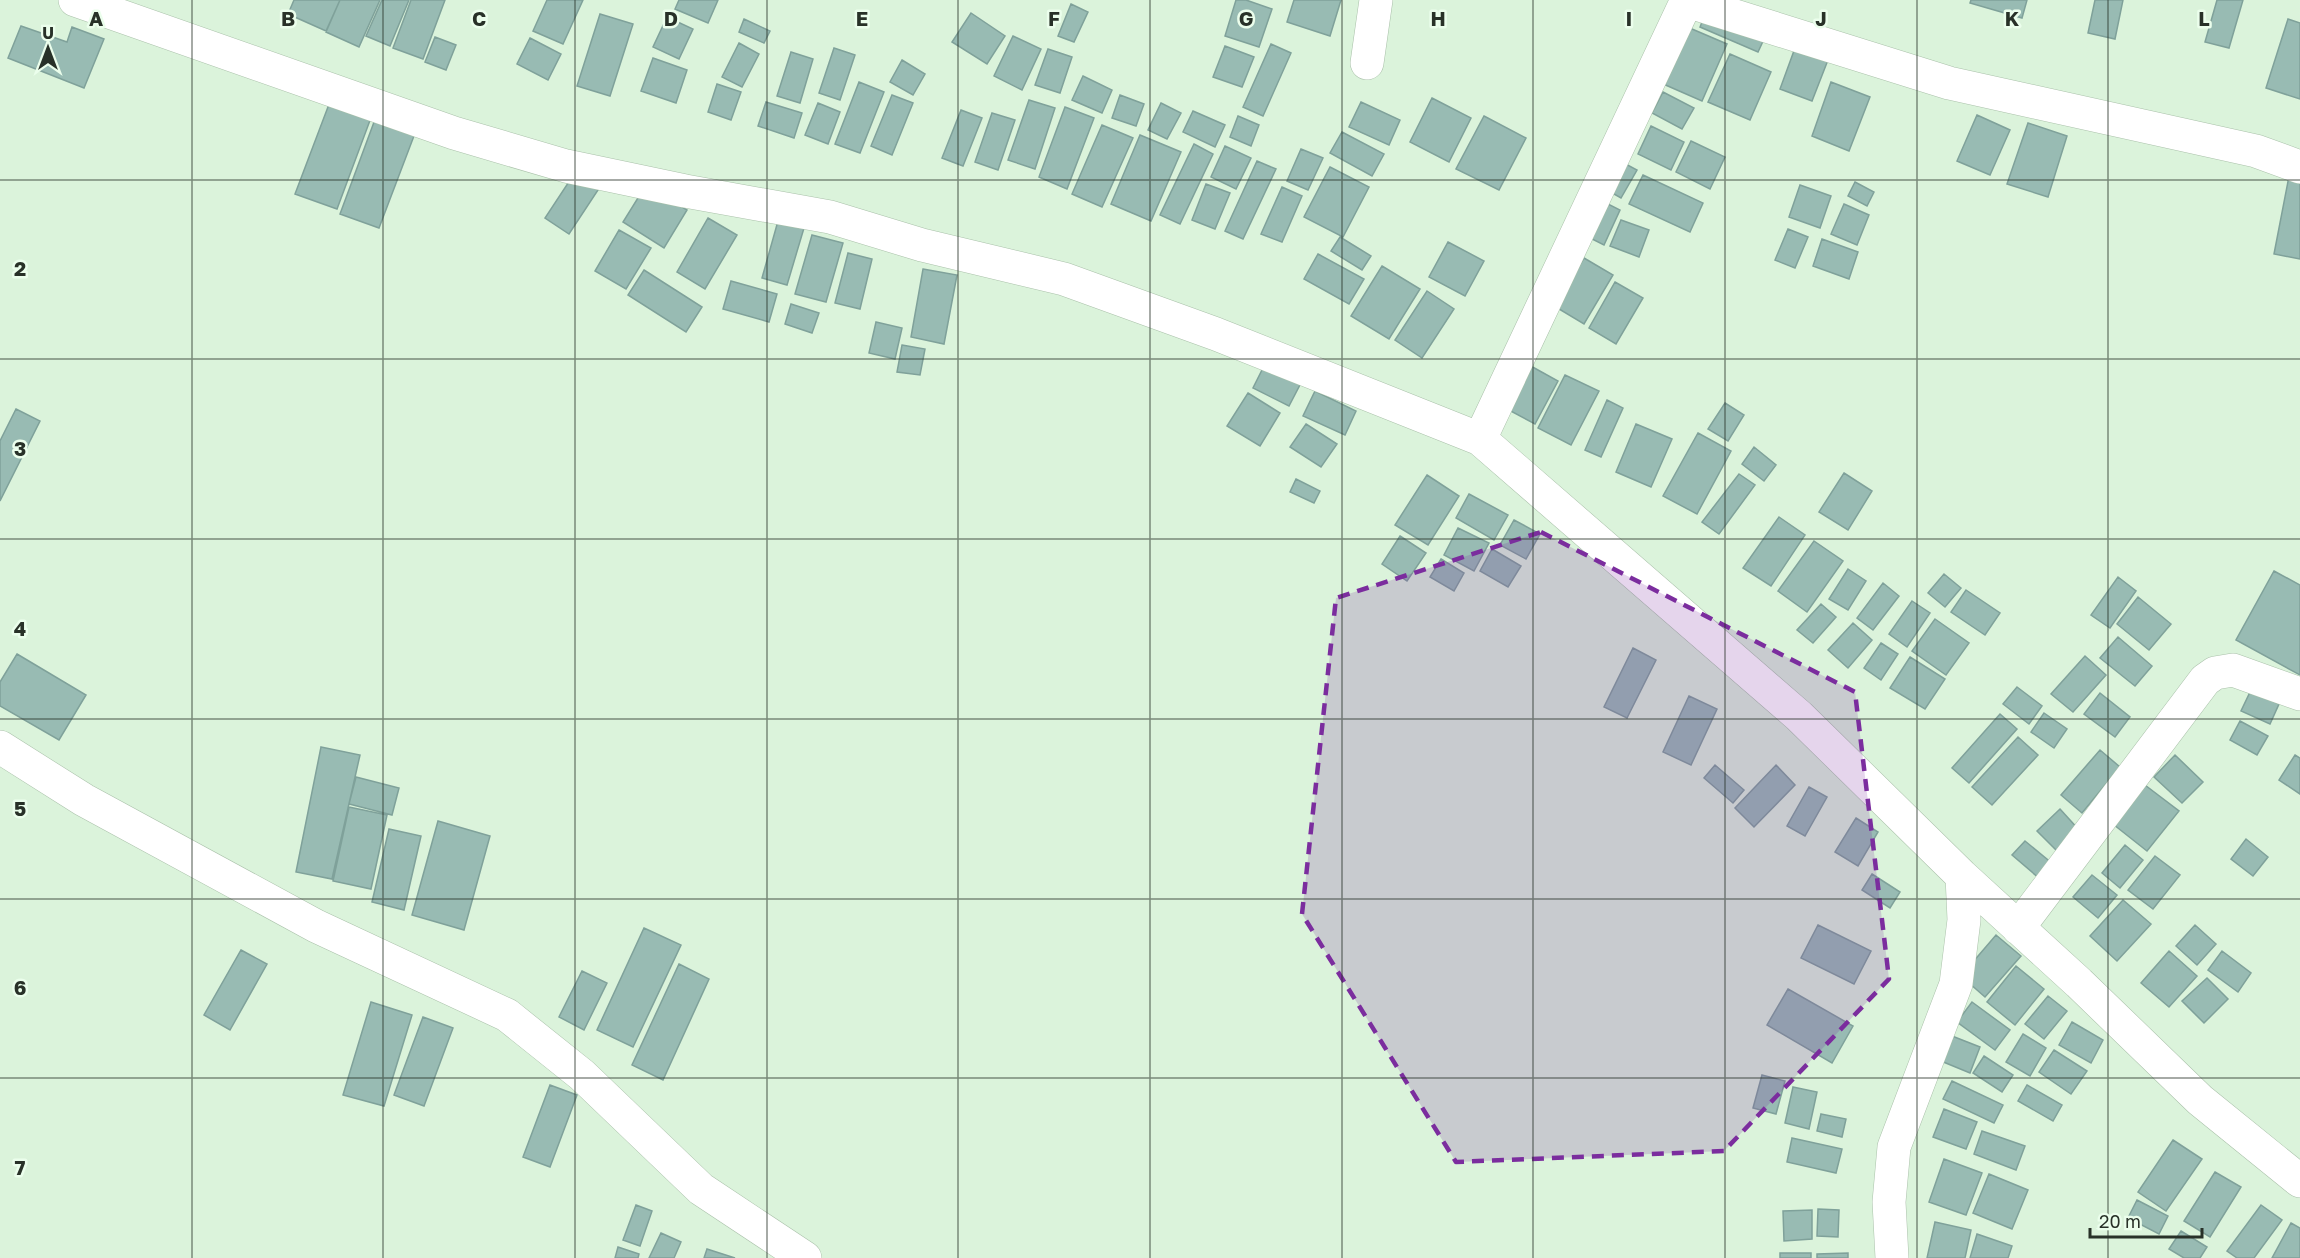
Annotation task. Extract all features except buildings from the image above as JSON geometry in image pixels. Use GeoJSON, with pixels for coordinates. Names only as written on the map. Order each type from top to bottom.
{"type":"FeatureCollection","features":[{"type":"Feature","properties":{"kind":"street"},"geometry":{"type":"LineString","coordinates":[[75,0],[454,133],[555,162],[685,191],[830,217],[922,245],[1064,279],[1216,334],[1480,439],[1799,716],[1962,876],[2079,982],[2200,1100],[2300,1181]]}},
{"type":"Feature","properties":{"kind":"street"},"geometry":{"type":"LineString","coordinates":[[1367,63],[1376,0]]}},
{"type":"Feature","properties":{"kind":"street"},"geometry":{"type":"LineString","coordinates":[[1480,439],[1687,0],[1949,84],[2256,151],[2300,166]]}},
{"type":"Feature","properties":{"kind":"street"},"geometry":{"type":"LineString","coordinates":[[2018,928],[2205,680],[2215,673],[2233,670],[2300,694]]}},
{"type":"Feature","properties":{"kind":"street"},"geometry":{"type":"LineString","coordinates":[[0,747],[84,800],[316,926],[507,1015],[582,1075],[701,1189],[805,1258]]}},
{"type":"Feature","properties":{"kind":"street"},"geometry":{"type":"LineString","coordinates":[[1892,1258],[1888,1202],[1894,1147],[1956,984],[1964,920],[1962,876]]}},
{"type":"Feature","properties":{"kind":"highlighted area"},"geometry":{"type":"Polygon","coordinates":[[[1541,532],[1855,692],[1889,979],[1724,1151],[1456,1162],[1302,914],[1336,598],[1541,532]]]}}]}
